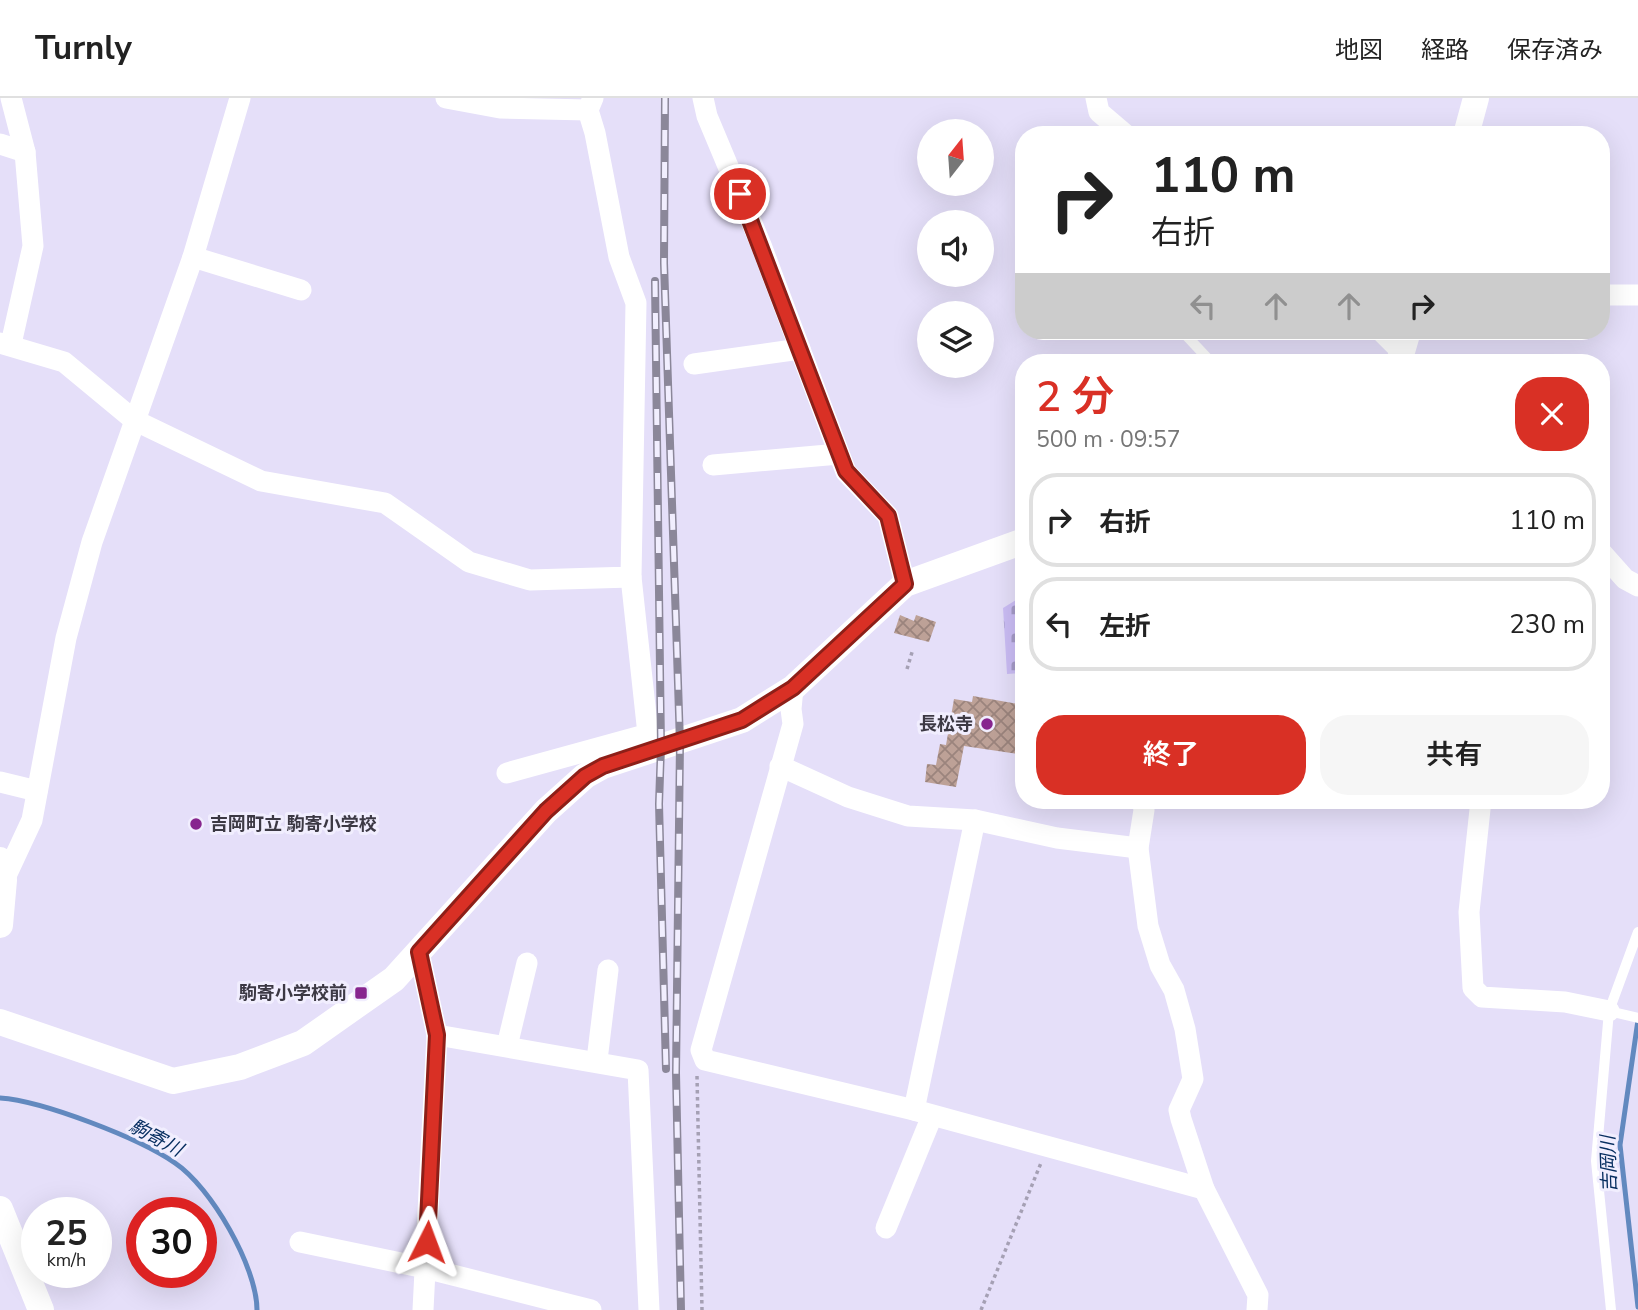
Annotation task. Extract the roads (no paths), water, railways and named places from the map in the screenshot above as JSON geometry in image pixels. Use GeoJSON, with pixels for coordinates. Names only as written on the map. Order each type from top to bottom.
{"type":"FeatureCollection","features":[{"type":"Feature","properties":{"kind":"street"},"geometry":{"type":"LineString","coordinates":[[11,98],[24,152],[33,246],[5,343],[65,362],[134,421],[261,481],[385,503],[469,562],[530,580],[631,577]]}},
{"type":"Feature","properties":{"kind":"street"},"geometry":{"type":"LineString","coordinates":[[0,925],[2,870],[32,820],[66,638],[92,542],[192,257],[240,98]]}},
{"type":"Feature","properties":{"kind":"street"},"geometry":{"type":"LineString","coordinates":[[0,1022],[173,1081],[240,1067],[303,1043],[394,979],[546,811],[583,764],[648,734],[631,577],[636,303],[619,257],[590,104],[500,108],[446,98]]}},
{"type":"Feature","properties":{"kind":"street"},"geometry":{"type":"LineString","coordinates":[[703,98],[707,117],[761,245],[846,471],[888,516],[905,584]]}},
{"type":"Feature","properties":{"kind":"street"},"geometry":{"type":"LineString","coordinates":[[1096,98],[1099,111],[1116,126]]}},
{"type":"Feature","properties":{"kind":"street"},"geometry":{"type":"LineString","coordinates":[[1468,126],[1476,98]]}},
{"type":"Feature","properties":{"kind":"street"},"geometry":{"type":"LineString","coordinates":[[0,144],[24,152]]}},
{"type":"Feature","properties":{"kind":"street"},"geometry":{"type":"LineString","coordinates":[[192,257],[301,290]]}},
{"type":"Feature","properties":{"kind":"street"},"geometry":{"type":"LineString","coordinates":[[1610,295],[1638,295]]}},
{"type":"Feature","properties":{"kind":"street"},"geometry":{"type":"LineString","coordinates":[[694,364],[800,349]]}},
{"type":"Feature","properties":{"kind":"street"},"geometry":{"type":"LineString","coordinates":[[713,465],[839,454]]}},
{"type":"Feature","properties":{"kind":"street"},"geometry":{"type":"LineString","coordinates":[[506,773],[583,764],[603,766],[742,720],[793,688],[905,584],[1015,544]]}},
{"type":"Feature","properties":{"kind":"street"},"geometry":{"type":"LineString","coordinates":[[1610,562],[1625,579],[1638,586]]}},
{"type":"Feature","properties":{"kind":"street"},"geometry":{"type":"LineString","coordinates":[[793,688],[793,724],[702,1053],[705,1060],[923,1113],[1204,1189]]}},
{"type":"Feature","properties":{"kind":"street"},"geometry":{"type":"LineString","coordinates":[[780,766],[848,797],[908,816],[975,820],[1057,838],[1138,848]]}},
{"type":"Feature","properties":{"kind":"street"},"geometry":{"type":"LineString","coordinates":[[0,782],[37,791]]}},
{"type":"Feature","properties":{"kind":"street"},"geometry":{"type":"LineString","coordinates":[[1144,809],[1138,848],[1148,926],[1160,965],[1174,990],[1185,1029],[1193,1079],[1179,1110],[1204,1189],[1258,1296],[1257,1310]]}},
{"type":"Feature","properties":{"kind":"street"},"geometry":{"type":"LineString","coordinates":[[1480,809],[1469,912],[1473,988],[1482,997],[1565,1002],[1614,1013]]}},
{"type":"Feature","properties":{"kind":"street"},"geometry":{"type":"LineString","coordinates":[[886,1228],[923,1113],[975,820]]}},
{"type":"Feature","properties":{"kind":"street"},"geometry":{"type":"LineString","coordinates":[[419,952],[437,1035],[423,1310]]}},
{"type":"Feature","properties":{"kind":"street"},"geometry":{"type":"LineString","coordinates":[[507,1046],[527,963]]}},
{"type":"Feature","properties":{"kind":"street"},"geometry":{"type":"LineString","coordinates":[[597,1060],[608,970]]}},
{"type":"Feature","properties":{"kind":"street"},"geometry":{"type":"LineString","coordinates":[[437,1035],[597,1060],[638,1070],[649,1310]]}},
{"type":"Feature","properties":{"kind":"street"},"geometry":{"type":"LineString","coordinates":[[0,1209],[41,1310]]}},
{"type":"Feature","properties":{"kind":"street"},"geometry":{"type":"LineString","coordinates":[[300,1242],[425,1268],[591,1310]]}},
{"type":"Feature","properties":{"kind":"lane"},"geometry":{"type":"LineString","coordinates":[[1190,340],[1203,354]]}},
{"type":"Feature","properties":{"kind":"lane"},"geometry":{"type":"LineString","coordinates":[[1611,1310],[1596,1161],[1614,1013],[1638,932]]}},
{"type":"Feature","properties":{"kind":"lane"},"geometry":{"type":"LineString","coordinates":[[1614,1013],[1638,1018]]}},
{"type":"Feature","properties":{"kind":"waterway","name":"吉岡川"},"geometry":{"type":"LineString","coordinates":[[1638,1020],[1620,1145],[1638,1307]]}},
{"type":"Feature","properties":{"kind":"waterway","name":"駒寄川"},"geometry":{"type":"LineString","coordinates":[[0,1098],[65,1113],[115,1132],[159,1153],[189,1174],[230,1229],[249,1272],[257,1310]]}},
{"type":"Feature","properties":{"kind":"railway"},"geometry":{"type":"LineString","coordinates":[[665,98],[664,263],[680,743],[676,1073],[681,1310]]}},
{"type":"Feature","properties":{"kind":"railway"},"geometry":{"type":"LineString","coordinates":[[655,281],[661,747],[659,804],[666,1069]]}},
{"type":"Feature","properties":{"kind":"place","name":"長松寺"},"geometry":{"type":"Point","coordinates":[987,724]}},
{"type":"Feature","properties":{"kind":"place","name":"吉岡町立 駒寄小学校"},"geometry":{"type":"Point","coordinates":[196,824]}},
{"type":"Feature","properties":{"kind":"place","name":"駒寄小学校前"},"geometry":{"type":"Point","coordinates":[361,993]}}]}
